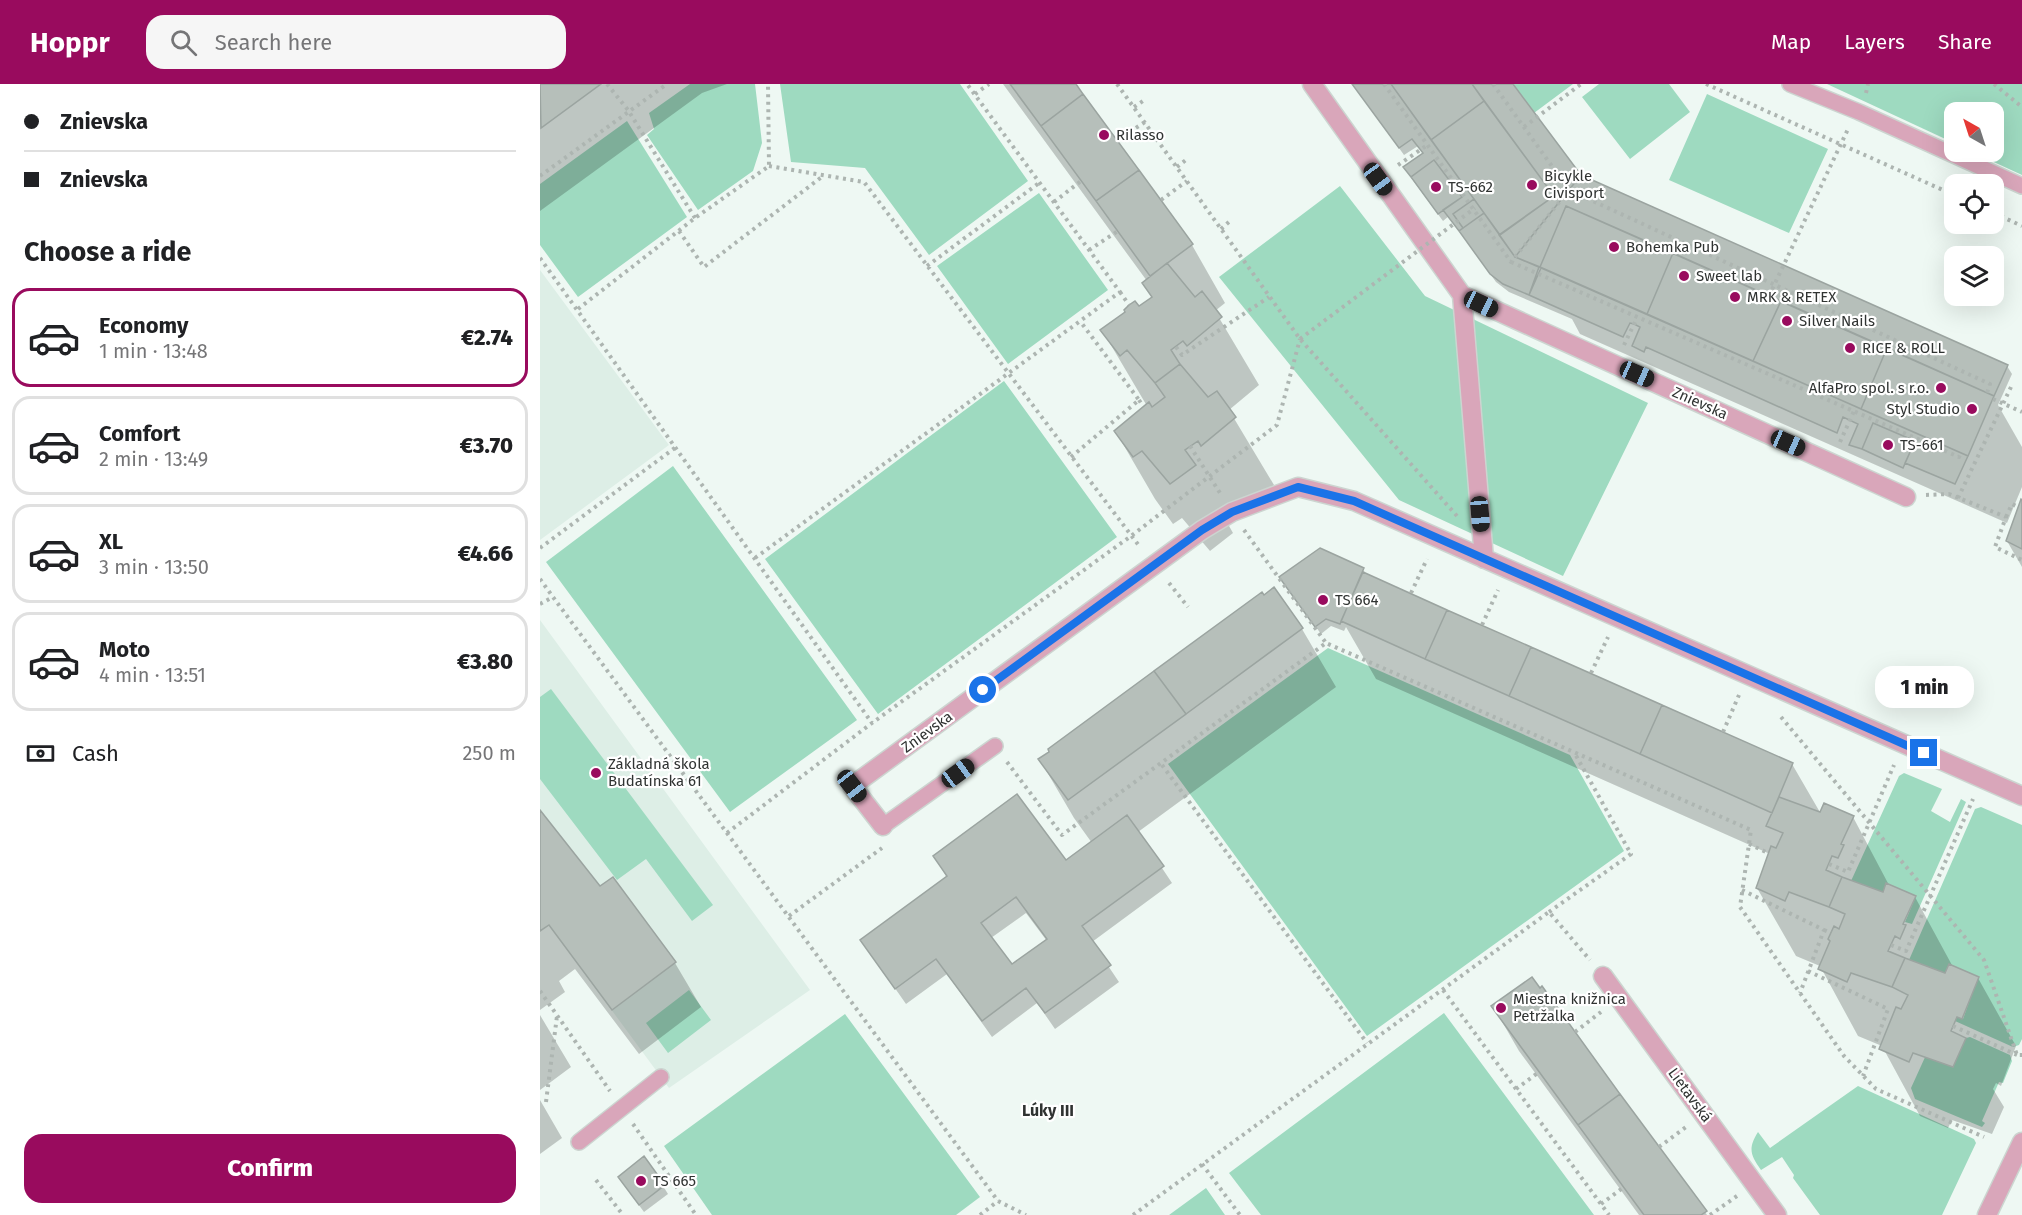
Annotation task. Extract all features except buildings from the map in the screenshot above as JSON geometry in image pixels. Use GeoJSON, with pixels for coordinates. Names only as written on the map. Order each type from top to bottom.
{"type":"FeatureCollection","features":[{"type":"Feature","properties":{"kind":"street"},"geometry":{"type":"LineString","coordinates":[[1312,84],[1462,295],[1484,559]]}},
{"type":"Feature","properties":{"kind":"street","name":"Znievska"},"geometry":{"type":"LineString","coordinates":[[1462,295],[1906,497]]}},
{"type":"Feature","properties":{"kind":"street","name":"Znievska"},"geometry":{"type":"LineString","coordinates":[[883,826],[852,786],[1202,530],[1232,512],[1298,487],[1354,501],[2022,796]]}},
{"type":"Feature","properties":{"kind":"street","name":"Lietavská"},"geometry":{"type":"LineString","coordinates":[[1603,976],[1777,1215]]}},
{"type":"Feature","properties":{"kind":"street"},"geometry":{"type":"LineString","coordinates":[[1987,1215],[2022,1142]]}},
{"type":"Feature","properties":{"kind":"lane"},"geometry":{"type":"LineString","coordinates":[[1790,84],[1859,111],[2022,186]]}},
{"type":"Feature","properties":{"kind":"lane"},"geometry":{"type":"LineString","coordinates":[[883,826],[995,746]]}},
{"type":"Feature","properties":{"kind":"lane"},"geometry":{"type":"LineString","coordinates":[[579,1142],[661,1077]]}},
{"type":"Feature","properties":{"kind":"path"},"geometry":{"type":"LineString","coordinates":[[607,84],[628,110],[695,218]]}},
{"type":"Feature","properties":{"kind":"path"},"geometry":{"type":"LineString","coordinates":[[540,176],[628,110],[667,84]]}},
{"type":"Feature","properties":{"kind":"path"},"geometry":{"type":"LineString","coordinates":[[768,84],[769,166]]}},
{"type":"Feature","properties":{"kind":"path"},"geometry":{"type":"LineString","coordinates":[[967,84],[1129,305]]}},
{"type":"Feature","properties":{"kind":"path"},"geometry":{"type":"LineString","coordinates":[[975,94],[989,84]]}},
{"type":"Feature","properties":{"kind":"path"},"geometry":{"type":"LineString","coordinates":[[1117,84],[1300,339],[1462,522],[1461,510]]}},
{"type":"Feature","properties":{"kind":"path"},"geometry":{"type":"LineString","coordinates":[[1384,84],[1475,208],[1511,262],[1959,458],[1961,453]]}},
{"type":"Feature","properties":{"kind":"path"},"geometry":{"type":"LineString","coordinates":[[1493,84],[1569,190],[1773,286],[1990,384],[1986,393]]}},
{"type":"Feature","properties":{"kind":"path"},"geometry":{"type":"LineString","coordinates":[[1524,127],[1581,84]]}},
{"type":"Feature","properties":{"kind":"path"},"geometry":{"type":"LineString","coordinates":[[1706,84],[1944,191]]}},
{"type":"Feature","properties":{"kind":"path"},"geometry":{"type":"LineString","coordinates":[[1994,84],[2022,107]]}},
{"type":"Feature","properties":{"kind":"path"},"geometry":{"type":"LineString","coordinates":[[1134,107],[1143,100]]}},
{"type":"Feature","properties":{"kind":"path"},"geometry":{"type":"LineString","coordinates":[[1117,140],[1144,122]]}},
{"type":"Feature","properties":{"kind":"path"},"geometry":{"type":"LineString","coordinates":[[1420,150],[1429,144]]}},
{"type":"Feature","properties":{"kind":"path"},"geometry":{"type":"LineString","coordinates":[[1769,296],[1839,144]]}},
{"type":"Feature","properties":{"kind":"path"},"geometry":{"type":"LineString","coordinates":[[1176,167],[1187,159]]}},
{"type":"Feature","properties":{"kind":"path"},"geometry":{"type":"LineString","coordinates":[[578,309],[695,218],[769,166],[864,182],[1131,536]]}},
{"type":"Feature","properties":{"kind":"path"},"geometry":{"type":"LineString","coordinates":[[679,231],[704,267],[824,175]]}},
{"type":"Feature","properties":{"kind":"path"},"geometry":{"type":"LineString","coordinates":[[1161,200],[1187,181]]}},
{"type":"Feature","properties":{"kind":"path"},"geometry":{"type":"LineString","coordinates":[[1053,202],[1081,182]]}},
{"type":"Feature","properties":{"kind":"path"},"geometry":{"type":"LineString","coordinates":[[927,266],[1039,183]]}},
{"type":"Feature","properties":{"kind":"path"},"geometry":{"type":"LineString","coordinates":[[1511,262],[1569,190]]}},
{"type":"Feature","properties":{"kind":"path"},"geometry":{"type":"LineString","coordinates":[[727,832],[872,723],[1131,536],[1277,424],[1300,339],[1475,208]]}},
{"type":"Feature","properties":{"kind":"path"},"geometry":{"type":"LineString","coordinates":[[2004,217],[2022,225]]}},
{"type":"Feature","properties":{"kind":"path"},"geometry":{"type":"LineString","coordinates":[[1221,229],[1230,221]]}},
{"type":"Feature","properties":{"kind":"path"},"geometry":{"type":"LineString","coordinates":[[1089,250],[1118,231]]}},
{"type":"Feature","properties":{"kind":"path"},"geometry":{"type":"LineString","coordinates":[[1410,245],[1416,254]]}},
{"type":"Feature","properties":{"kind":"path"},"geometry":{"type":"LineString","coordinates":[[540,258],[872,723]]}},
{"type":"Feature","properties":{"kind":"path"},"geometry":{"type":"LineString","coordinates":[[755,558],[1120,292]]}},
{"type":"Feature","properties":{"kind":"path"},"geometry":{"type":"LineString","coordinates":[[1176,346],[1182,355],[1269,297]]}},
{"type":"Feature","properties":{"kind":"path"},"geometry":{"type":"LineString","coordinates":[[1634,324],[1637,318]]}},
{"type":"Feature","properties":{"kind":"path"},"geometry":{"type":"LineString","coordinates":[[1080,321],[1143,406]]}},
{"type":"Feature","properties":{"kind":"path"},"geometry":{"type":"LineString","coordinates":[[1741,363],[1743,357]]}},
{"type":"Feature","properties":{"kind":"path"},"geometry":{"type":"LineString","coordinates":[[1958,498],[2011,387]]}},
{"type":"Feature","properties":{"kind":"path"},"geometry":{"type":"LineString","coordinates":[[1993,399],[2022,412]]}},
{"type":"Feature","properties":{"kind":"path"},"geometry":{"type":"LineString","coordinates":[[1071,457],[1138,400]]}},
{"type":"Feature","properties":{"kind":"path"},"geometry":{"type":"LineString","coordinates":[[1850,420],[1854,411]]}},
{"type":"Feature","properties":{"kind":"path"},"geometry":{"type":"LineString","coordinates":[[1190,446],[1210,477]]}},
{"type":"Feature","properties":{"kind":"path"},"geometry":{"type":"LineString","coordinates":[[540,548],[676,447]]}},
{"type":"Feature","properties":{"kind":"path"},"geometry":{"type":"LineString","coordinates":[[2006,517],[2012,504],[2018,507]]}},
{"type":"Feature","properties":{"kind":"path"},"geometry":{"type":"LineString","coordinates":[[1260,555],[1326,644],[1751,830],[1740,907],[1844,1056],[1876,1089],[1984,1137]]}},
{"type":"Feature","properties":{"kind":"path"},"geometry":{"type":"LineString","coordinates":[[1411,593],[1428,558]]}},
{"type":"Feature","properties":{"kind":"path"},"geometry":{"type":"LineString","coordinates":[[540,579],[998,1201],[1026,1215]]}},
{"type":"Feature","properties":{"kind":"path"},"geometry":{"type":"LineString","coordinates":[[1482,625],[1499,587]]}},
{"type":"Feature","properties":{"kind":"path"},"geometry":{"type":"LineString","coordinates":[[540,604],[554,597]]}},
{"type":"Feature","properties":{"kind":"path"},"geometry":{"type":"LineString","coordinates":[[1591,673],[1608,636]]}},
{"type":"Feature","properties":{"kind":"path"},"geometry":{"type":"LineString","coordinates":[[995,746],[1062,835],[1162,765],[1326,644]]}},
{"type":"Feature","properties":{"kind":"path"},"geometry":{"type":"LineString","coordinates":[[1723,732],[1739,694]]}},
{"type":"Feature","properties":{"kind":"path"},"geometry":{"type":"LineString","coordinates":[[1776,711],[1984,960],[2019,1055]]}},
{"type":"Feature","properties":{"kind":"path"},"geometry":{"type":"LineString","coordinates":[[1133,1215],[1367,1043],[1631,854],[1574,751]]}},
{"type":"Feature","properties":{"kind":"path"},"geometry":{"type":"LineString","coordinates":[[1162,765],[1367,1043]]}},
{"type":"Feature","properties":{"kind":"path"},"geometry":{"type":"LineString","coordinates":[[1829,864],[1848,872],[1894,765]]}},
{"type":"Feature","properties":{"kind":"path"},"geometry":{"type":"LineString","coordinates":[[1891,945],[1906,951],[1973,798]]}},
{"type":"Feature","properties":{"kind":"path"},"geometry":{"type":"LineString","coordinates":[[789,916],[893,840],[883,826]]}},
{"type":"Feature","properties":{"kind":"path"},"geometry":{"type":"LineString","coordinates":[[1749,844],[1768,852]]}},
{"type":"Feature","properties":{"kind":"path"},"geometry":{"type":"LineString","coordinates":[[1742,890],[1831,933]]}},
{"type":"Feature","properties":{"kind":"path"},"geometry":{"type":"LineString","coordinates":[[1549,912],[1603,976]]}},
{"type":"Feature","properties":{"kind":"path"},"geometry":{"type":"LineString","coordinates":[[1800,993],[1824,930]]}},
{"type":"Feature","properties":{"kind":"path"},"geometry":{"type":"LineString","coordinates":[[1808,971],[1893,1013]]}},
{"type":"Feature","properties":{"kind":"path"},"geometry":{"type":"LineString","coordinates":[[1443,990],[1609,1215]]}},
{"type":"Feature","properties":{"kind":"path"},"geometry":{"type":"LineString","coordinates":[[540,991],[696,1215]]}},
{"type":"Feature","properties":{"kind":"path"},"geometry":{"type":"LineString","coordinates":[[1575,1032],[1606,1008]]}},
{"type":"Feature","properties":{"kind":"path"},"geometry":{"type":"LineString","coordinates":[[1863,1076],[1888,1009]]}},
{"type":"Feature","properties":{"kind":"path"},"geometry":{"type":"LineString","coordinates":[[546,1102],[557,1015]]}},
{"type":"Feature","properties":{"kind":"path"},"geometry":{"type":"LineString","coordinates":[[1953,1026],[2019,1055]]}},
{"type":"Feature","properties":{"kind":"path"},"geometry":{"type":"LineString","coordinates":[[1516,1089],[1539,1072]]}},
{"type":"Feature","properties":{"kind":"path"},"geometry":{"type":"LineString","coordinates":[[1659,1148],[1691,1123]]}},
{"type":"Feature","properties":{"kind":"path"},"geometry":{"type":"LineString","coordinates":[[1202,1164],[1240,1215]]}},
{"type":"Feature","properties":{"kind":"path"},"geometry":{"type":"LineString","coordinates":[[596,1180],[623,1215]]}},
{"type":"Feature","properties":{"kind":"path"},"geometry":{"type":"LineString","coordinates":[[1601,1204],[1624,1187]]}},
{"type":"Feature","properties":{"kind":"path"},"geometry":{"type":"LineString","coordinates":[[1710,1215],[1742,1192]]}},
{"type":"Feature","properties":{"kind":"path"},"geometry":{"type":"LineString","coordinates":[[980,1215],[998,1201]]}},
{"type":"Feature","properties":{"kind":"shaded area"},"geometry":{"type":"Polygon","coordinates":[[[540,270],[669,445],[540,540],[540,270]]]}},
{"type":"Feature","properties":{"kind":"shaded area","name":"Základná škola Budatínska 61"},"geometry":{"type":"Polygon","coordinates":[[[540,620],[810,990],[669,1088],[549,925],[540,931],[540,620]]]}},
{"type":"Feature","properties":{"kind":"green space"},"geometry":{"type":"Polygon","coordinates":[[[690,84],[755,84],[762,143],[753,171],[698,210],[647,135],[654,129],[649,113],[690,84]]]}},
{"type":"Feature","properties":{"kind":"green space"},"geometry":{"type":"Polygon","coordinates":[[[780,84],[960,84],[1028,181],[929,255],[865,168],[791,162],[780,84]]]}},
{"type":"Feature","properties":{"kind":"green space"},"geometry":{"type":"Polygon","coordinates":[[[1513,84],[1573,84],[1534,113],[1513,84]]]}},
{"type":"Feature","properties":{"kind":"green space"},"geometry":{"type":"Polygon","coordinates":[[[1599,84],[1669,84],[1690,112],[1630,159],[1582,97],[1599,84]]]}},
{"type":"Feature","properties":{"kind":"green space"},"geometry":{"type":"Polygon","coordinates":[[[1827,84],[2022,84],[2022,175],[1994,162],[2004,162],[2004,102],[1944,102],[1944,138],[1827,84]]]}},
{"type":"Feature","properties":{"kind":"green space"},"geometry":{"type":"Polygon","coordinates":[[[1707,94],[1828,149],[1789,233],[1669,180],[1707,94]]]}},
{"type":"Feature","properties":{"kind":"green space"},"geometry":{"type":"Polygon","coordinates":[[[627,121],[687,217],[578,297],[540,245],[540,184],[627,121]]]}},
{"type":"Feature","properties":{"kind":"green space"},"geometry":{"type":"Polygon","coordinates":[[[1340,186],[1425,296],[1648,403],[1563,576],[1399,500],[1219,277],[1340,186]]]}},
{"type":"Feature","properties":{"kind":"green space"},"geometry":{"type":"Polygon","coordinates":[[[1039,193],[1108,290],[1008,364],[937,266],[1039,193]]]}},
{"type":"Feature","properties":{"kind":"green space"},"geometry":{"type":"Polygon","coordinates":[[[1004,381],[1117,537],[878,714],[765,559],[1004,381]]]}},
{"type":"Feature","properties":{"kind":"green space"},"geometry":{"type":"Polygon","coordinates":[[[673,466],[857,720],[730,812],[546,562],[673,466]]]}},
{"type":"Feature","properties":{"kind":"green space"},"geometry":{"type":"Polygon","coordinates":[[[1328,648],[1570,755],[1624,851],[1367,1036],[1168,764],[1328,648]]]}},
{"type":"Feature","properties":{"kind":"green space"},"geometry":{"type":"Polygon","coordinates":[[[551,689],[713,905],[692,921],[646,859],[617,880],[540,779],[540,697],[551,689]]]}},
{"type":"Feature","properties":{"kind":"green space"},"geometry":{"type":"Polygon","coordinates":[[[1904,773],[1942,789],[1931,811],[1950,822],[1961,799],[1966,802],[1912,924],[1905,922],[1916,896],[1886,884],[1883,892],[1851,881],[1899,776],[1904,773]]]}},
{"type":"Feature","properties":{"kind":"green space"},"geometry":{"type":"Polygon","coordinates":[[[1981,807],[2022,825],[2022,1039],[2019,1045],[2013,1047],[1955,1021],[1957,1017],[1963,1019],[1978,977],[1949,964],[1945,973],[1909,960],[1975,809],[1981,807]]]}},
{"type":"Feature","properties":{"kind":"green space"},"geometry":{"type":"Polygon","coordinates":[[[689,990],[711,1020],[668,1053],[646,1023],[689,990]]]}},
{"type":"Feature","properties":{"kind":"green space"},"geometry":{"type":"Polygon","coordinates":[[[1444,1013],[1594,1215],[1261,1215],[1229,1173],[1444,1013]]]}},
{"type":"Feature","properties":{"kind":"green space"},"geometry":{"type":"Polygon","coordinates":[[[845,1014],[980,1197],[956,1215],[712,1215],[664,1146],[845,1014]]]}},
{"type":"Feature","properties":{"kind":"green space"},"geometry":{"type":"Polygon","coordinates":[[[1970,1037],[2010,1055],[2012,1061],[2003,1083],[1999,1082],[1982,1121],[1985,1123],[1982,1127],[1915,1099],[1911,1088],[1926,1055],[1953,1067],[1966,1038],[1970,1037]]]}},
{"type":"Feature","properties":{"kind":"green space"},"geometry":{"type":"Polygon","coordinates":[[[1858,1086],[1974,1139],[1976,1143],[1942,1215],[1820,1215],[1793,1178],[1794,1175],[1782,1157],[1761,1170],[1757,1165],[1752,1147],[1758,1132],[1770,1148],[1858,1086]]]}},
{"type":"Feature","properties":{"kind":"green space"},"geometry":{"type":"Polygon","coordinates":[[[1206,1188],[1225,1215],[1169,1215],[1206,1188]]]}},
{"type":"Feature","properties":{"kind":"place","name":"Rilasso"},"geometry":{"type":"Point","coordinates":[1104,135]}},
{"type":"Feature","properties":{"kind":"place","name":"Bicykle Civisport"},"geometry":{"type":"Point","coordinates":[1532,185]}},
{"type":"Feature","properties":{"kind":"place","name":"TS-662"},"geometry":{"type":"Point","coordinates":[1436,187]}},
{"type":"Feature","properties":{"kind":"place","name":"Bohemka Pub"},"geometry":{"type":"Point","coordinates":[1614,247]}},
{"type":"Feature","properties":{"kind":"place","name":"Sweet lab"},"geometry":{"type":"Point","coordinates":[1684,276]}},
{"type":"Feature","properties":{"kind":"place","name":"MRK & RETEX"},"geometry":{"type":"Point","coordinates":[1735,297]}},
{"type":"Feature","properties":{"kind":"place","name":"Silver Nails"},"geometry":{"type":"Point","coordinates":[1787,321]}},
{"type":"Feature","properties":{"kind":"place","name":"RICE & ROLL"},"geometry":{"type":"Point","coordinates":[1850,348]}},
{"type":"Feature","properties":{"kind":"place","name":"AlfaPro spol. s r.o."},"geometry":{"type":"Point","coordinates":[1941,388]}},
{"type":"Feature","properties":{"kind":"place","name":"Styl Studio"},"geometry":{"type":"Point","coordinates":[1972,409]}},
{"type":"Feature","properties":{"kind":"place","name":"TS-661"},"geometry":{"type":"Point","coordinates":[1888,445]}},
{"type":"Feature","properties":{"kind":"place","name":"TS 664"},"geometry":{"type":"Point","coordinates":[1323,600]}},
{"type":"Feature","properties":{"kind":"place","name":"Základná škola Budatínska 61"},"geometry":{"type":"Point","coordinates":[596,773]}},
{"type":"Feature","properties":{"kind":"place","name":"Miestna knižnica Petržalka"},"geometry":{"type":"Point","coordinates":[1501,1008]}},
{"type":"Feature","properties":{"kind":"place","name":"TS 665"},"geometry":{"type":"Point","coordinates":[641,1181]}},
{"type":"Feature","properties":{"kind":"district","name":"Lúky III"},"geometry":{"type":"Point","coordinates":[1048,1110]}},
{"type":"Feature","properties":{"kind":"route"},"geometry":{"type":"LineString","coordinates":[[983,690],[1202,530],[1232,512],[1298,487],[1354,501],[1924,753]]}}]}
